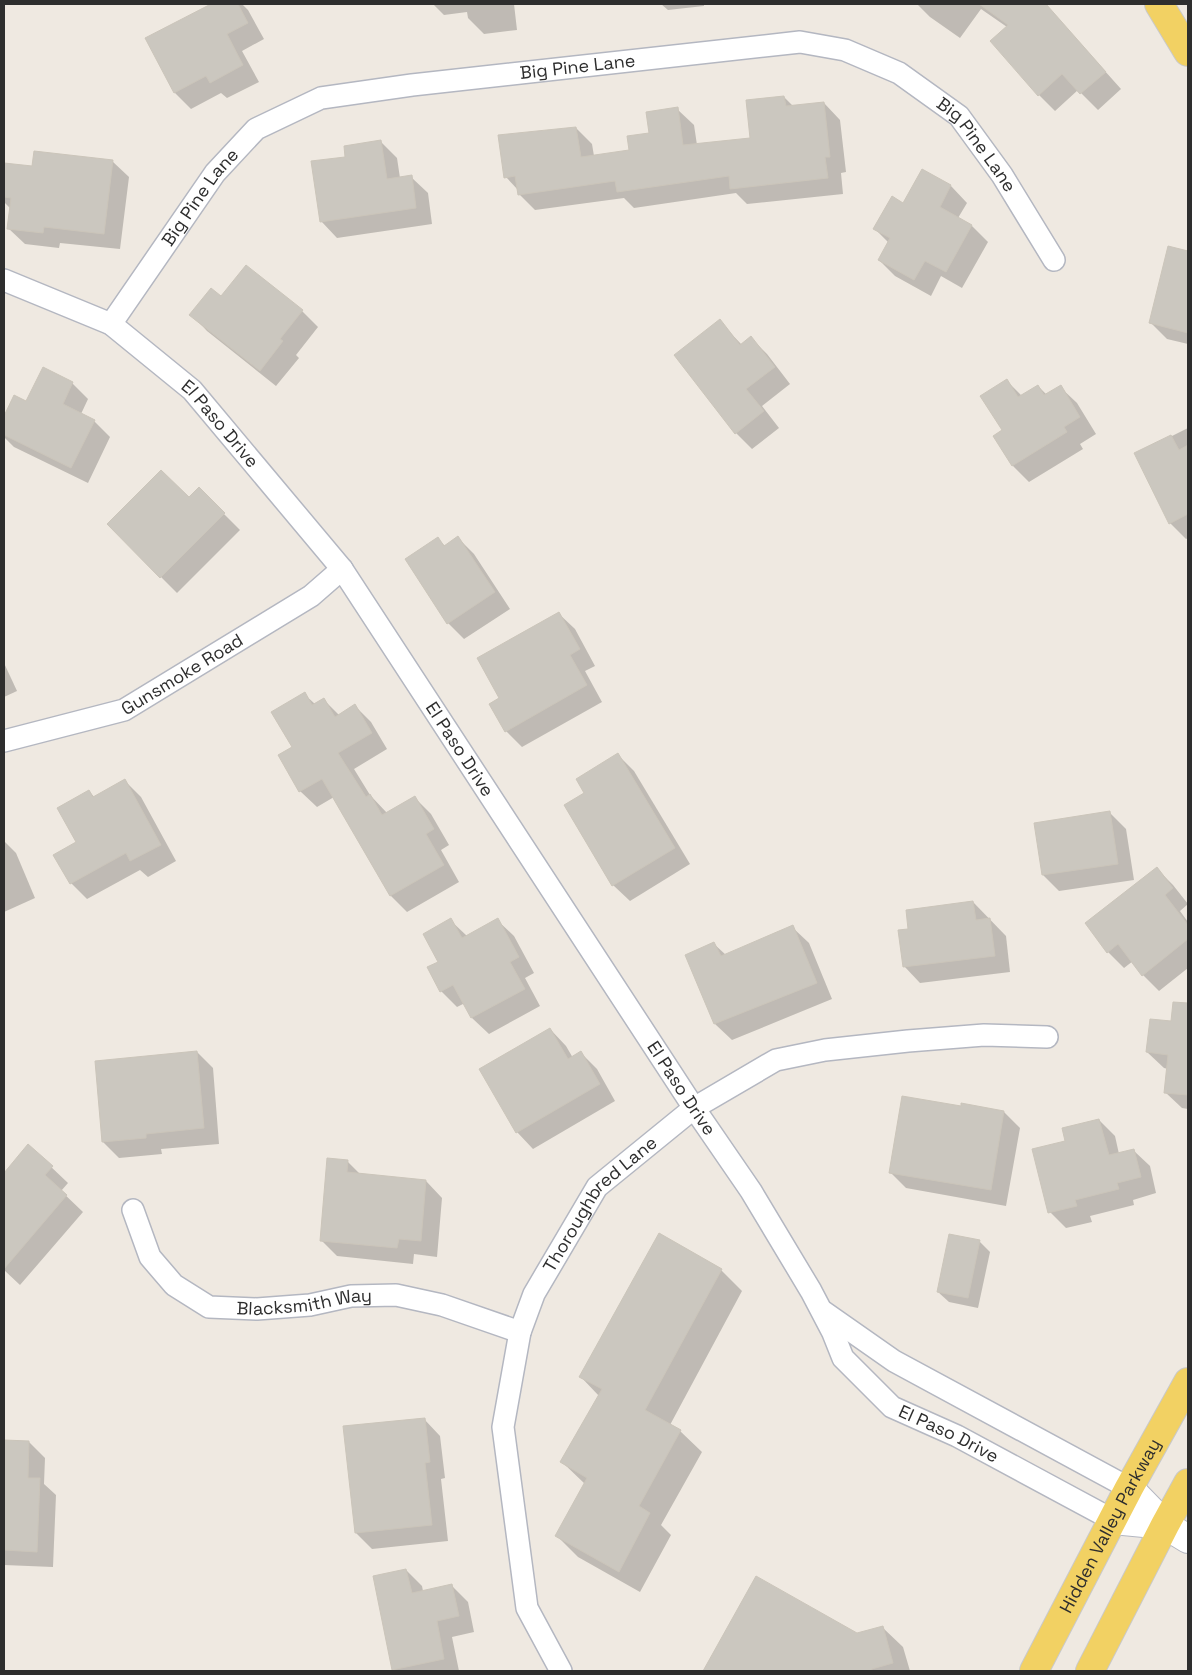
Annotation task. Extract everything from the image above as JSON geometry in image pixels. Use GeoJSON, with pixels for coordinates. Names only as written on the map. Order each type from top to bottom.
{"type":"FeatureCollection","features":[{"type":"Feature","properties":{"kind":"main road"},"geometry":{"type":"LineString","coordinates":[[1160,4],[1188,52]]}},
{"type":"Feature","properties":{"kind":"main road","name":"Hidden Valley Parkway"},"geometry":{"type":"LineString","coordinates":[[1034,1671],[1129,1488],[1188,1382]]}},
{"type":"Feature","properties":{"kind":"main road"},"geometry":{"type":"LineString","coordinates":[[1090,1671],[1188,1483]]}},
{"type":"Feature","properties":{"kind":"main road"},"geometry":{"type":"LineString","coordinates":[[1129,1488],[1165,1525],[1188,1539]]}},
{"type":"Feature","properties":{"kind":"main road"},"geometry":{"type":"LineString","coordinates":[[1113,1520],[1165,1525]]}},
{"type":"Feature","properties":{"kind":"street","name":"Big Pine Lane"},"geometry":{"type":"LineString","coordinates":[[111,324],[215,173],[256,128],[321,98],[412,85],[800,42],[845,50],[899,73],[959,116],[1002,175],[1054,260]]}},
{"type":"Feature","properties":{"kind":"street","name":"El Paso Drive"},"geometry":{"type":"LineString","coordinates":[[4,280],[111,324],[192,390],[342,569],[694,1108],[751,1191],[822,1310],[844,1358],[892,1407],[956,1436],[1113,1520]]}},
{"type":"Feature","properties":{"kind":"street","name":"Gunsmoke Road"},"geometry":{"type":"LineString","coordinates":[[4,741],[124,710],[311,596],[342,569]]}},
{"type":"Feature","properties":{"kind":"street","name":"Thoroughbred Lane"},"geometry":{"type":"LineString","coordinates":[[560,1671],[527,1608],[503,1427],[520,1332],[534,1294],[598,1187],[694,1108],[776,1060],[825,1050],[908,1040],[984,1036],[1047,1037]]}},
{"type":"Feature","properties":{"kind":"street","name":"Blacksmith Way"},"geometry":{"type":"LineString","coordinates":[[133,1210],[150,1257],[174,1285],[209,1307],[257,1309],[310,1305],[351,1296],[396,1295],[442,1304],[520,1332]]}},
{"type":"Feature","properties":{"kind":"street","name":"El Paso Drive"},"geometry":{"type":"LineString","coordinates":[[822,1310],[894,1361],[1129,1488]]}},
{"type":"Feature","properties":{"kind":"building"},"geometry":{"type":"Polygon","coordinates":[[[211,4],[238,4],[248,23],[227,34],[243,65],[210,83],[206,76],[174,93],[145,38],[211,4]]]}},
{"type":"Feature","properties":{"kind":"building"},"geometry":{"type":"Polygon","coordinates":[[[979,4],[1046,4],[1106,72],[1080,94],[1062,74],[1038,96],[990,41],[1008,25],[979,4]]]}},
{"type":"Feature","properties":{"kind":"building"},"geometry":{"type":"Polygon","coordinates":[[[784,96],[786,106],[824,102],[830,157],[825,157],[828,178],[730,189],[729,176],[617,192],[615,181],[518,195],[515,176],[504,178],[498,135],[576,127],[581,157],[629,150],[627,136],[649,133],[646,112],[678,107],[683,145],[750,138],[746,100],[784,96]]]}},
{"type":"Feature","properties":{"kind":"building"},"geometry":{"type":"Polygon","coordinates":[[[381,140],[387,179],[412,175],[416,208],[320,222],[311,161],[345,157],[344,146],[381,140]]]}},
{"type":"Feature","properties":{"kind":"building"},"geometry":{"type":"Polygon","coordinates":[[[34,151],[113,160],[104,234],[44,227],[43,233],[7,229],[11,198],[4,197],[4,163],[32,166],[34,151]]]}},
{"type":"Feature","properties":{"kind":"building"},"geometry":{"type":"Polygon","coordinates":[[[922,169],[951,185],[940,207],[972,225],[946,272],[925,261],[914,280],[878,260],[890,238],[873,229],[892,196],[903,203],[922,169]]]}},
{"type":"Feature","properties":{"kind":"building"},"geometry":{"type":"Polygon","coordinates":[[[1168,246],[1188,251],[1188,333],[1149,323],[1168,246]]]}},
{"type":"Feature","properties":{"kind":"building"},"geometry":{"type":"Polygon","coordinates":[[[246,265],[303,310],[280,339],[283,341],[260,371],[189,315],[211,288],[221,296],[246,265]]]}},
{"type":"Feature","properties":{"kind":"building"},"geometry":{"type":"Polygon","coordinates":[[[720,319],[740,345],[751,336],[775,367],[746,389],[764,411],[735,434],[674,355],[720,319]]]}},
{"type":"Feature","properties":{"kind":"building"},"geometry":{"type":"Polygon","coordinates":[[[43,367],[73,382],[63,404],[95,420],[71,468],[4,435],[4,416],[14,395],[26,401],[43,367]]]}},
{"type":"Feature","properties":{"kind":"building"},"geometry":{"type":"Polygon","coordinates":[[[1007,379],[1018,397],[1038,385],[1044,395],[1061,385],[1080,417],[1064,427],[1067,432],[1012,466],[993,436],[1002,430],[980,396],[1007,379]]]}},
{"type":"Feature","properties":{"kind":"building"},"geometry":{"type":"Polygon","coordinates":[[[1171,435],[1179,450],[1188,445],[1188,514],[1169,524],[1134,453],[1171,435]]]}},
{"type":"Feature","properties":{"kind":"building"},"geometry":{"type":"Polygon","coordinates":[[[161,470],[189,497],[199,487],[225,513],[160,578],[107,524],[161,470]]]}},
{"type":"Feature","properties":{"kind":"building"},"geometry":{"type":"Polygon","coordinates":[[[458,536],[495,592],[447,624],[405,559],[438,537],[444,546],[458,536]]]}},
{"type":"Feature","properties":{"kind":"building"},"geometry":{"type":"Polygon","coordinates":[[[559,612],[580,649],[570,655],[587,685],[505,732],[489,704],[499,698],[477,658],[559,612]]]}},
{"type":"Feature","properties":{"kind":"building"},"geometry":{"type":"Polygon","coordinates":[[[305,692],[312,705],[324,698],[335,717],[355,704],[372,733],[338,753],[366,797],[370,794],[382,815],[415,796],[434,829],[426,834],[444,865],[390,896],[322,779],[299,792],[278,755],[292,747],[271,712],[305,692]]]}},
{"type":"Feature","properties":{"kind":"building"},"geometry":{"type":"Polygon","coordinates":[[[618,753],[675,848],[612,886],[564,805],[584,793],[576,779],[618,753]]]}},
{"type":"Feature","properties":{"kind":"building"},"geometry":{"type":"Polygon","coordinates":[[[125,779],[161,845],[130,861],[126,853],[70,884],[53,855],[76,842],[57,808],[89,790],[93,797],[125,779]]]}},
{"type":"Feature","properties":{"kind":"building"},"geometry":{"type":"Polygon","coordinates":[[[1110,811],[1118,864],[1042,875],[1034,823],[1110,811]]]}},
{"type":"Feature","properties":{"kind":"building"},"geometry":{"type":"Polygon","coordinates":[[[1157,867],[1173,888],[1165,895],[1188,925],[1188,939],[1142,976],[1118,944],[1107,953],[1085,923],[1157,867]]]}},
{"type":"Feature","properties":{"kind":"building"},"geometry":{"type":"Polygon","coordinates":[[[973,901],[976,920],[990,918],[995,956],[903,967],[898,930],[908,929],[906,910],[973,901]]]}},
{"type":"Feature","properties":{"kind":"building"},"geometry":{"type":"Polygon","coordinates":[[[451,918],[462,938],[498,918],[519,957],[510,962],[525,989],[471,1018],[453,985],[440,992],[427,967],[438,962],[423,934],[451,918]]]}},
{"type":"Feature","properties":{"kind":"building"},"geometry":{"type":"Polygon","coordinates":[[[793,925],[817,983],[714,1024],[685,955],[714,942],[721,956],[793,925]]]}},
{"type":"Feature","properties":{"kind":"building"},"geometry":{"type":"Polygon","coordinates":[[[1173,1002],[1188,1003],[1188,1095],[1164,1093],[1168,1055],[1146,1052],[1150,1019],[1171,1021],[1173,1002]]]}},
{"type":"Feature","properties":{"kind":"building"},"geometry":{"type":"Polygon","coordinates":[[[550,1028],[568,1059],[581,1051],[600,1084],[516,1133],[479,1069],[550,1028]]]}},
{"type":"Feature","properties":{"kind":"building"},"geometry":{"type":"Polygon","coordinates":[[[197,1051],[204,1128],[146,1134],[146,1138],[102,1142],[95,1061],[197,1051]]]}},
{"type":"Feature","properties":{"kind":"building"},"geometry":{"type":"Polygon","coordinates":[[[902,1096],[961,1106],[961,1103],[1004,1111],[991,1190],[889,1173],[902,1096]]]}},
{"type":"Feature","properties":{"kind":"building"},"geometry":{"type":"Polygon","coordinates":[[[1099,1119],[1109,1155],[1134,1149],[1141,1177],[1117,1183],[1119,1189],[1075,1200],[1077,1206],[1048,1213],[1032,1149],[1065,1141],[1062,1128],[1099,1119]]]}},
{"type":"Feature","properties":{"kind":"building"},"geometry":{"type":"Polygon","coordinates":[[[28,1144],[53,1166],[45,1175],[67,1195],[4,1269],[4,1173],[28,1144]]]}},
{"type":"Feature","properties":{"kind":"building"},"geometry":{"type":"Polygon","coordinates":[[[327,1158],[348,1160],[347,1172],[426,1180],[421,1241],[399,1239],[397,1248],[320,1241],[327,1158]]]}},
{"type":"Feature","properties":{"kind":"building"},"geometry":{"type":"Polygon","coordinates":[[[659,1233],[722,1269],[645,1410],[681,1430],[639,1506],[650,1513],[619,1572],[555,1536],[587,1478],[560,1462],[602,1389],[579,1377],[659,1233]]]}},
{"type":"Feature","properties":{"kind":"building"},"geometry":{"type":"Polygon","coordinates":[[[949,1234],[980,1240],[968,1298],[937,1292],[949,1234]]]}},
{"type":"Feature","properties":{"kind":"building"},"geometry":{"type":"Polygon","coordinates":[[[425,1418],[430,1462],[425,1463],[432,1525],[355,1533],[343,1426],[425,1418]]]}},
{"type":"Feature","properties":{"kind":"building"},"geometry":{"type":"Polygon","coordinates":[[[4,1440],[29,1441],[28,1478],[40,1478],[37,1552],[4,1550],[4,1440]]]}},
{"type":"Feature","properties":{"kind":"building"},"geometry":{"type":"Polygon","coordinates":[[[406,1569],[412,1593],[452,1584],[459,1616],[437,1621],[444,1659],[392,1670],[373,1576],[406,1569]]]}},
{"type":"Feature","properties":{"kind":"building"},"geometry":{"type":"Polygon","coordinates":[[[756,1576],[857,1633],[883,1626],[893,1663],[872,1669],[871,1671],[703,1671],[756,1576]]]}}]}
